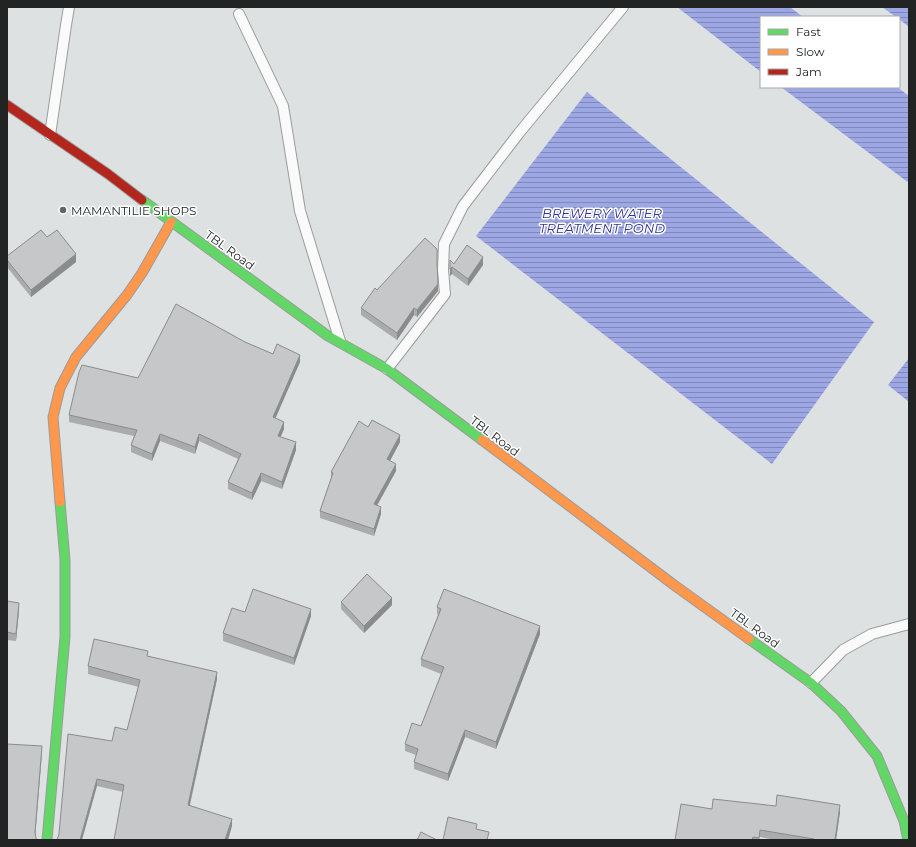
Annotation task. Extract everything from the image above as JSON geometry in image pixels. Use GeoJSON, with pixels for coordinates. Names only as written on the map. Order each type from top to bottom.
{"type":"FeatureCollection","features":[{"type":"Feature","properties":{"kind":"street","name":"TBL Road"},"geometry":{"type":"LineString","coordinates":[[7,105],[108,174],[171,222],[328,336],[387,369],[668,581],[811,683],[841,711],[877,756],[904,821],[908,840]]}},
{"type":"Feature","properties":{"kind":"street"},"geometry":{"type":"LineString","coordinates":[[47,840],[65,637],[65,560],[53,417],[60,388],[76,357],[127,295],[142,273],[171,222]]}},
{"type":"Feature","properties":{"kind":"lane"},"geometry":{"type":"LineString","coordinates":[[50,135],[69,7]]}},
{"type":"Feature","properties":{"kind":"lane"},"geometry":{"type":"LineString","coordinates":[[387,369],[445,294],[443,270],[444,244],[463,206],[519,133],[623,7]]}},
{"type":"Feature","properties":{"kind":"lane"},"geometry":{"type":"LineString","coordinates":[[239,14],[283,106],[300,211],[341,343]]}},
{"type":"Feature","properties":{"kind":"lane"},"geometry":{"type":"LineString","coordinates":[[811,683],[843,650],[872,634],[909,624]]}},
{"type":"Feature","properties":{"kind":"water"},"geometry":{"type":"Polygon","coordinates":[[[677,7],[790,7],[802,16],[760,16],[760,71],[677,7]]]}},
{"type":"Feature","properties":{"kind":"water"},"geometry":{"type":"Polygon","coordinates":[[[882,7],[909,7],[909,27],[900,20],[900,16],[895,16],[882,7]]]}},
{"type":"Feature","properties":{"kind":"water"},"geometry":{"type":"Polygon","coordinates":[[[782,88],[898,88],[909,96],[909,183],[782,88]]]}},
{"type":"Feature","properties":{"kind":"water","name":"BREWERY WATER TREATMENT POND"},"geometry":{"type":"Polygon","coordinates":[[[587,92],[874,322],[772,464],[476,236],[587,92]]]}},
{"type":"Feature","properties":{"kind":"water"},"geometry":{"type":"Polygon","coordinates":[[[909,358],[909,402],[888,385],[909,358]]]}},
{"type":"Feature","properties":{"kind":"building"},"geometry":{"type":"Polygon","coordinates":[[[41,230],[47,237],[57,230],[76,254],[31,290],[7,260],[7,256],[41,230]]]}},
{"type":"Feature","properties":{"kind":"building"},"geometry":{"type":"Polygon","coordinates":[[[425,238],[437,249],[438,284],[417,310],[414,308],[397,333],[361,308],[375,288],[377,290],[425,238]]]}},
{"type":"Feature","properties":{"kind":"building"},"geometry":{"type":"Polygon","coordinates":[[[467,245],[483,257],[468,279],[452,267],[450,269],[450,260],[454,264],[467,245]]]}},
{"type":"Feature","properties":{"kind":"building"},"geometry":{"type":"Polygon","coordinates":[[[176,304],[245,342],[273,354],[277,344],[300,355],[273,417],[284,422],[278,436],[296,442],[282,482],[261,473],[252,493],[228,482],[241,454],[199,434],[195,447],[160,434],[152,454],[131,445],[137,430],[69,415],[82,365],[138,378],[176,304]]]}},
{"type":"Feature","properties":{"kind":"building"},"geometry":{"type":"Polygon","coordinates":[[[372,420],[400,435],[387,459],[396,464],[374,504],[381,507],[374,529],[320,511],[333,473],[331,472],[359,421],[368,427],[372,420]]]}},
{"type":"Feature","properties":{"kind":"building"},"geometry":{"type":"Polygon","coordinates":[[[367,574],[392,598],[364,626],[341,602],[367,574]]]}},
{"type":"Feature","properties":{"kind":"building"},"geometry":{"type":"Polygon","coordinates":[[[253,589],[311,609],[294,658],[223,633],[232,608],[245,612],[253,589]]]}},
{"type":"Feature","properties":{"kind":"building"},"geometry":{"type":"Polygon","coordinates":[[[444,589],[540,626],[496,742],[465,730],[448,774],[414,762],[418,749],[405,744],[412,723],[421,726],[444,667],[421,659],[441,609],[437,607],[444,589]]]}},
{"type":"Feature","properties":{"kind":"building"},"geometry":{"type":"Polygon","coordinates":[[[7,601],[19,603],[16,634],[7,632],[7,601]]]}},
{"type":"Feature","properties":{"kind":"building"},"geometry":{"type":"Polygon","coordinates":[[[94,639],[148,651],[147,656],[217,672],[188,805],[232,819],[225,840],[114,840],[124,785],[97,779],[80,840],[57,840],[59,834],[68,734],[112,741],[115,727],[127,730],[140,680],[88,666],[94,639]]]}},
{"type":"Feature","properties":{"kind":"building"},"geometry":{"type":"Polygon","coordinates":[[[7,744],[42,746],[35,832],[37,840],[7,840],[7,744]]]}},
{"type":"Feature","properties":{"kind":"building"},"geometry":{"type":"Polygon","coordinates":[[[777,795],[840,805],[835,840],[814,840],[760,830],[759,838],[753,837],[752,840],[675,840],[681,804],[712,809],[713,799],[776,806],[777,795]]]}},
{"type":"Feature","properties":{"kind":"building"},"geometry":{"type":"Polygon","coordinates":[[[448,817],[477,824],[476,829],[489,832],[487,840],[443,840],[448,817]]]}},
{"type":"Feature","properties":{"kind":"building"},"geometry":{"type":"Polygon","coordinates":[[[421,832],[437,840],[417,840],[421,832]]]}},
{"type":"Feature","properties":{"kind":"traffic: fast"},"geometry":{"type":"LineString","coordinates":[[142,200],[328,336],[387,369],[482,440]]}},
{"type":"Feature","properties":{"kind":"traffic: fast"},"geometry":{"type":"LineString","coordinates":[[47,840],[65,637],[65,560],[60,502]]}},
{"type":"Feature","properties":{"kind":"traffic: fast"},"geometry":{"type":"LineString","coordinates":[[749,639],[811,683],[841,711],[877,756],[904,821],[908,840]]}},
{"type":"Feature","properties":{"kind":"traffic: slow"},"geometry":{"type":"LineString","coordinates":[[60,502],[53,417],[60,388],[76,357],[127,295],[142,273],[171,222]]}},
{"type":"Feature","properties":{"kind":"traffic: slow"},"geometry":{"type":"LineString","coordinates":[[482,440],[674,585],[749,639]]}},
{"type":"Feature","properties":{"kind":"traffic: jam"},"geometry":{"type":"LineString","coordinates":[[7,105],[108,174],[142,200]]}},
{"type":"Feature","properties":{"kind":"place","name":"MAMANTILIE SHOPS"},"geometry":{"type":"Point","coordinates":[63,210]}}]}
